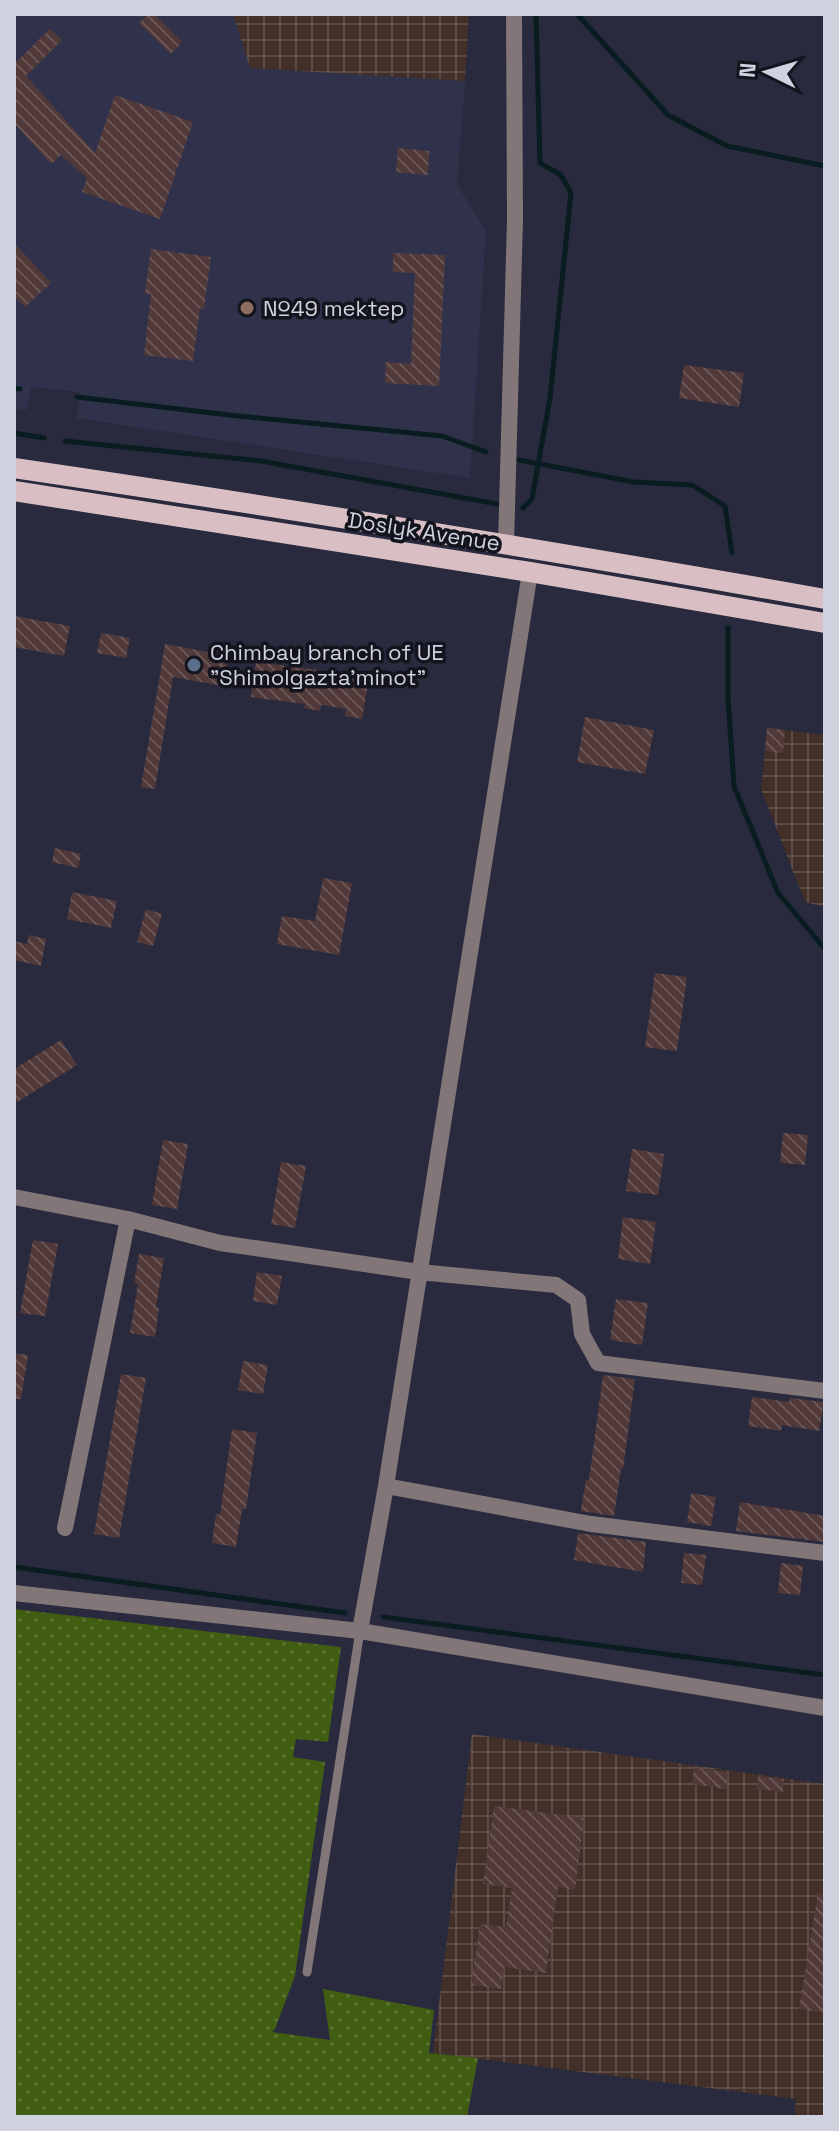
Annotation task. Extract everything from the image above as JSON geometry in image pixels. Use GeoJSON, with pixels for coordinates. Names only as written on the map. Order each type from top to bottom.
{"type":"FeatureCollection","features":[{"type":"Feature","properties":{"kind":"main road","name":"Doslyk Avenue"},"geometry":{"type":"LineString","coordinates":[[14,468],[506,544],[825,599]]}},
{"type":"Feature","properties":{"kind":"main road","name":"Doslyk Avenue"},"geometry":{"type":"LineString","coordinates":[[14,491],[530,572],[825,623]]}},
{"type":"Feature","properties":{"kind":"street"},"geometry":{"type":"LineString","coordinates":[[506,544],[515,219],[514,14]]}},
{"type":"Feature","properties":{"kind":"street"},"geometry":{"type":"LineString","coordinates":[[360,1631],[386,1486],[530,572]]}},
{"type":"Feature","properties":{"kind":"street"},"geometry":{"type":"LineString","coordinates":[[14,1197],[128,1219],[220,1243],[419,1272],[556,1285],[578,1300],[582,1334],[598,1363],[825,1391]]}},
{"type":"Feature","properties":{"kind":"street"},"geometry":{"type":"LineString","coordinates":[[65,1528],[128,1219]]}},
{"type":"Feature","properties":{"kind":"street"},"geometry":{"type":"LineString","coordinates":[[386,1486],[591,1524],[825,1553]]}},
{"type":"Feature","properties":{"kind":"street"},"geometry":{"type":"LineString","coordinates":[[14,1593],[360,1631],[825,1708]]}},
{"type":"Feature","properties":{"kind":"lane"},"geometry":{"type":"LineString","coordinates":[[307,1972],[360,1631]]}},
{"type":"Feature","properties":{"kind":"shaded area","name":"№49 mektep"},"geometry":{"type":"Polygon","coordinates":[[[14,14],[233,14],[251,68],[465,81],[457,185],[486,230],[470,478],[77,418],[80,392],[31,387],[27,410],[14,408],[14,14]]]}},
{"type":"Feature","properties":{"kind":"shaded area"},"geometry":{"type":"Polygon","coordinates":[[[233,14],[469,14],[465,81],[250,68],[233,14]]]}},
{"type":"Feature","properties":{"kind":"shaded area"},"geometry":{"type":"Polygon","coordinates":[[[767,728],[825,735],[825,907],[805,902],[761,789],[767,728]]]}},
{"type":"Feature","properties":{"kind":"shaded area"},"geometry":{"type":"Polygon","coordinates":[[[472,1734],[825,1784],[825,2117],[794,2117],[796,2099],[433,2053],[472,1734]]]}},
{"type":"Feature","properties":{"kind":"green space"},"geometry":{"type":"Polygon","coordinates":[[[14,1609],[341,1647],[328,1742],[296,1739],[293,1757],[325,1762],[295,1976],[272,2032],[330,2040],[323,1989],[434,2010],[429,2053],[478,2058],[467,2117],[14,2117],[14,1609]]]}},
{"type":"Feature","properties":{"kind":"building"},"geometry":{"type":"Polygon","coordinates":[[[148,14],[154,14],[182,42],[171,54],[139,23],[148,14]]]}},
{"type":"Feature","properties":{"kind":"building"},"geometry":{"type":"Polygon","coordinates":[[[50,29],[62,40],[26,76],[95,153],[115,95],[193,122],[160,219],[82,192],[87,178],[61,155],[51,164],[14,123],[14,64],[50,29]]]}},
{"type":"Feature","properties":{"kind":"building"},"geometry":{"type":"Polygon","coordinates":[[[398,148],[429,151],[428,175],[396,172],[398,148]]]}},
{"type":"Feature","properties":{"kind":"building"},"geometry":{"type":"Polygon","coordinates":[[[14,243],[51,283],[25,307],[14,296],[14,243]]]}},
{"type":"Feature","properties":{"kind":"building"},"geometry":{"type":"Polygon","coordinates":[[[151,249],[211,257],[193,361],[144,355],[151,294],[145,294],[151,249]]]}},
{"type":"Feature","properties":{"kind":"building"},"geometry":{"type":"Polygon","coordinates":[[[393,253],[445,255],[439,386],[385,383],[386,362],[411,364],[415,273],[393,272],[393,253]]]}},
{"type":"Feature","properties":{"kind":"building"},"geometry":{"type":"Polygon","coordinates":[[[684,365],[744,373],[739,407],[679,398],[684,365]]]}},
{"type":"Feature","properties":{"kind":"building"},"geometry":{"type":"Polygon","coordinates":[[[14,616],[70,626],[64,656],[14,647],[14,616]]]}},
{"type":"Feature","properties":{"kind":"building"},"geometry":{"type":"Polygon","coordinates":[[[101,633],[130,638],[126,658],[97,653],[101,633]]]}},
{"type":"Feature","properties":{"kind":"building"},"geometry":{"type":"Polygon","coordinates":[[[165,644],[229,656],[223,686],[173,677],[155,789],[141,787],[165,644]]]}},
{"type":"Feature","properties":{"kind":"building"},"geometry":{"type":"Polygon","coordinates":[[[256,662],[325,671],[324,677],[352,681],[353,674],[369,677],[362,719],[345,716],[346,709],[321,705],[320,711],[304,708],[305,704],[251,697],[256,662]]]}},
{"type":"Feature","properties":{"kind":"building"},"geometry":{"type":"Polygon","coordinates":[[[585,717],[654,730],[645,774],[577,762],[585,717]]]}},
{"type":"Feature","properties":{"kind":"building"},"geometry":{"type":"Polygon","coordinates":[[[767,728],[785,730],[783,753],[765,751],[767,728]]]}},
{"type":"Feature","properties":{"kind":"building"},"geometry":{"type":"Polygon","coordinates":[[[55,848],[81,854],[78,868],[52,862],[55,848]]]}},
{"type":"Feature","properties":{"kind":"building"},"geometry":{"type":"Polygon","coordinates":[[[323,878],[352,883],[339,955],[277,944],[282,916],[315,921],[323,878]]]}},
{"type":"Feature","properties":{"kind":"building"},"geometry":{"type":"Polygon","coordinates":[[[72,892],[117,901],[111,928],[67,919],[72,892]]]}},
{"type":"Feature","properties":{"kind":"building"},"geometry":{"type":"Polygon","coordinates":[[[146,909],[162,914],[153,946],[137,942],[146,909]]]}},
{"type":"Feature","properties":{"kind":"building"},"geometry":{"type":"Polygon","coordinates":[[[29,935],[46,939],[41,966],[14,960],[14,941],[27,944],[29,935]]]}},
{"type":"Feature","properties":{"kind":"building"},"geometry":{"type":"Polygon","coordinates":[[[655,973],[687,977],[677,1051],[645,1047],[655,973]]]}},
{"type":"Feature","properties":{"kind":"building"},"geometry":{"type":"Polygon","coordinates":[[[61,1040],[77,1065],[14,1104],[14,1069],[61,1040]]]}},
{"type":"Feature","properties":{"kind":"building"},"geometry":{"type":"Polygon","coordinates":[[[783,1133],[808,1135],[805,1165],[780,1163],[783,1133]]]}},
{"type":"Feature","properties":{"kind":"building"},"geometry":{"type":"Polygon","coordinates":[[[163,1140],[188,1144],[177,1209],[152,1205],[163,1140]]]}},
{"type":"Feature","properties":{"kind":"building"},"geometry":{"type":"Polygon","coordinates":[[[632,1149],[664,1154],[658,1195],[626,1191],[632,1149]]]}},
{"type":"Feature","properties":{"kind":"building"},"geometry":{"type":"Polygon","coordinates":[[[281,1162],[306,1166],[295,1228],[271,1224],[281,1162]]]}},
{"type":"Feature","properties":{"kind":"building"},"geometry":{"type":"Polygon","coordinates":[[[623,1217],[656,1222],[650,1264],[618,1259],[623,1217]]]}},
{"type":"Feature","properties":{"kind":"building"},"geometry":{"type":"Polygon","coordinates":[[[33,1240],[58,1244],[45,1316],[20,1313],[33,1240]]]}},
{"type":"Feature","properties":{"kind":"building"},"geometry":{"type":"Polygon","coordinates":[[[139,1254],[164,1258],[156,1307],[159,1308],[155,1337],[130,1333],[138,1284],[134,1283],[139,1254]]]}},
{"type":"Feature","properties":{"kind":"building"},"geometry":{"type":"Polygon","coordinates":[[[257,1272],[282,1276],[277,1305],[253,1301],[257,1272]]]}},
{"type":"Feature","properties":{"kind":"building"},"geometry":{"type":"Polygon","coordinates":[[[616,1299],[648,1303],[642,1345],[610,1340],[616,1299]]]}},
{"type":"Feature","properties":{"kind":"building"},"geometry":{"type":"Polygon","coordinates":[[[14,1353],[28,1355],[21,1399],[14,1399],[14,1353]]]}},
{"type":"Feature","properties":{"kind":"building"},"geometry":{"type":"Polygon","coordinates":[[[243,1361],[268,1365],[263,1394],[238,1390],[243,1361]]]}},
{"type":"Feature","properties":{"kind":"building"},"geometry":{"type":"Polygon","coordinates":[[[121,1374],[146,1378],[119,1538],[94,1534],[121,1374]]]}},
{"type":"Feature","properties":{"kind":"building"},"geometry":{"type":"Polygon","coordinates":[[[603,1375],[635,1379],[614,1516],[581,1511],[586,1480],[589,1480],[603,1375]]]}},
{"type":"Feature","properties":{"kind":"building"},"geometry":{"type":"Polygon","coordinates":[[[752,1397],[789,1402],[790,1398],[824,1402],[819,1431],[782,1425],[781,1431],[748,1426],[752,1397]]]}},
{"type":"Feature","properties":{"kind":"building"},"geometry":{"type":"Polygon","coordinates":[[[232,1429],[257,1433],[246,1509],[242,1509],[236,1547],[212,1543],[216,1514],[220,1515],[232,1429]]]}},
{"type":"Feature","properties":{"kind":"building"},"geometry":{"type":"Polygon","coordinates":[[[691,1493],[716,1497],[711,1526],[687,1522],[691,1493]]]}},
{"type":"Feature","properties":{"kind":"building"},"geometry":{"type":"Polygon","coordinates":[[[740,1502],[825,1516],[825,1542],[736,1531],[740,1502]]]}},
{"type":"Feature","properties":{"kind":"building"},"geometry":{"type":"Polygon","coordinates":[[[578,1533],[646,1542],[643,1572],[574,1560],[578,1533]]]}},
{"type":"Feature","properties":{"kind":"building"},"geometry":{"type":"Polygon","coordinates":[[[684,1553],[706,1555],[702,1585],[681,1583],[684,1553]]]}},
{"type":"Feature","properties":{"kind":"building"},"geometry":{"type":"Polygon","coordinates":[[[781,1563],[803,1566],[800,1595],[778,1593],[781,1563]]]}},
{"type":"Feature","properties":{"kind":"building"},"geometry":{"type":"Polygon","coordinates":[[[694,1768],[728,1772],[726,1789],[692,1784],[694,1768]]]}},
{"type":"Feature","properties":{"kind":"building"},"geometry":{"type":"Polygon","coordinates":[[[758,1776],[784,1779],[783,1792],[757,1789],[758,1776]]]}},
{"type":"Feature","properties":{"kind":"building"},"geometry":{"type":"Polygon","coordinates":[[[494,1806],[584,1818],[575,1890],[558,1887],[546,1973],[504,1967],[501,1989],[471,1985],[480,1924],[506,1927],[512,1888],[483,1884],[494,1806]]]}},
{"type":"Feature","properties":{"kind":"building"},"geometry":{"type":"Polygon","coordinates":[[[818,1893],[825,1894],[825,2013],[799,2009],[818,1893]]]}},
{"type":"Feature","properties":{"kind":"waterway"},"geometry":{"type":"LineString","coordinates":[[523,508],[532,499],[550,398],[571,193],[561,175],[540,163],[536,14]]}},
{"type":"Feature","properties":{"kind":"waterway"},"geometry":{"type":"LineString","coordinates":[[577,14],[668,115],[727,146],[825,166]]}},
{"type":"Feature","properties":{"kind":"waterway"},"geometry":{"type":"LineString","coordinates":[[14,388],[20,389]]}},
{"type":"Feature","properties":{"kind":"waterway"},"geometry":{"type":"LineString","coordinates":[[77,397],[442,436],[486,452]]}},
{"type":"Feature","properties":{"kind":"waterway"},"geometry":{"type":"LineString","coordinates":[[14,433],[44,438]]}},
{"type":"Feature","properties":{"kind":"waterway"},"geometry":{"type":"LineString","coordinates":[[65,441],[261,461],[503,505]]}},
{"type":"Feature","properties":{"kind":"waterway"},"geometry":{"type":"LineString","coordinates":[[519,460],[634,482],[692,485],[725,506],[732,553]]}},
{"type":"Feature","properties":{"kind":"waterway"},"geometry":{"type":"LineString","coordinates":[[728,628],[728,698],[734,786],[778,893],[825,949]]}},
{"type":"Feature","properties":{"kind":"waterway"},"geometry":{"type":"LineString","coordinates":[[14,1567],[345,1613]]}},
{"type":"Feature","properties":{"kind":"waterway"},"geometry":{"type":"LineString","coordinates":[[383,1617],[825,1675]]}},
{"type":"Feature","properties":{"kind":"place","name":"№49 mektep"},"geometry":{"type":"Point","coordinates":[247,308]}},
{"type":"Feature","properties":{"kind":"place","name":"Chimbay branch of UE \"Shimolgazta'minot\""},"geometry":{"type":"Point","coordinates":[194,665]}}]}
